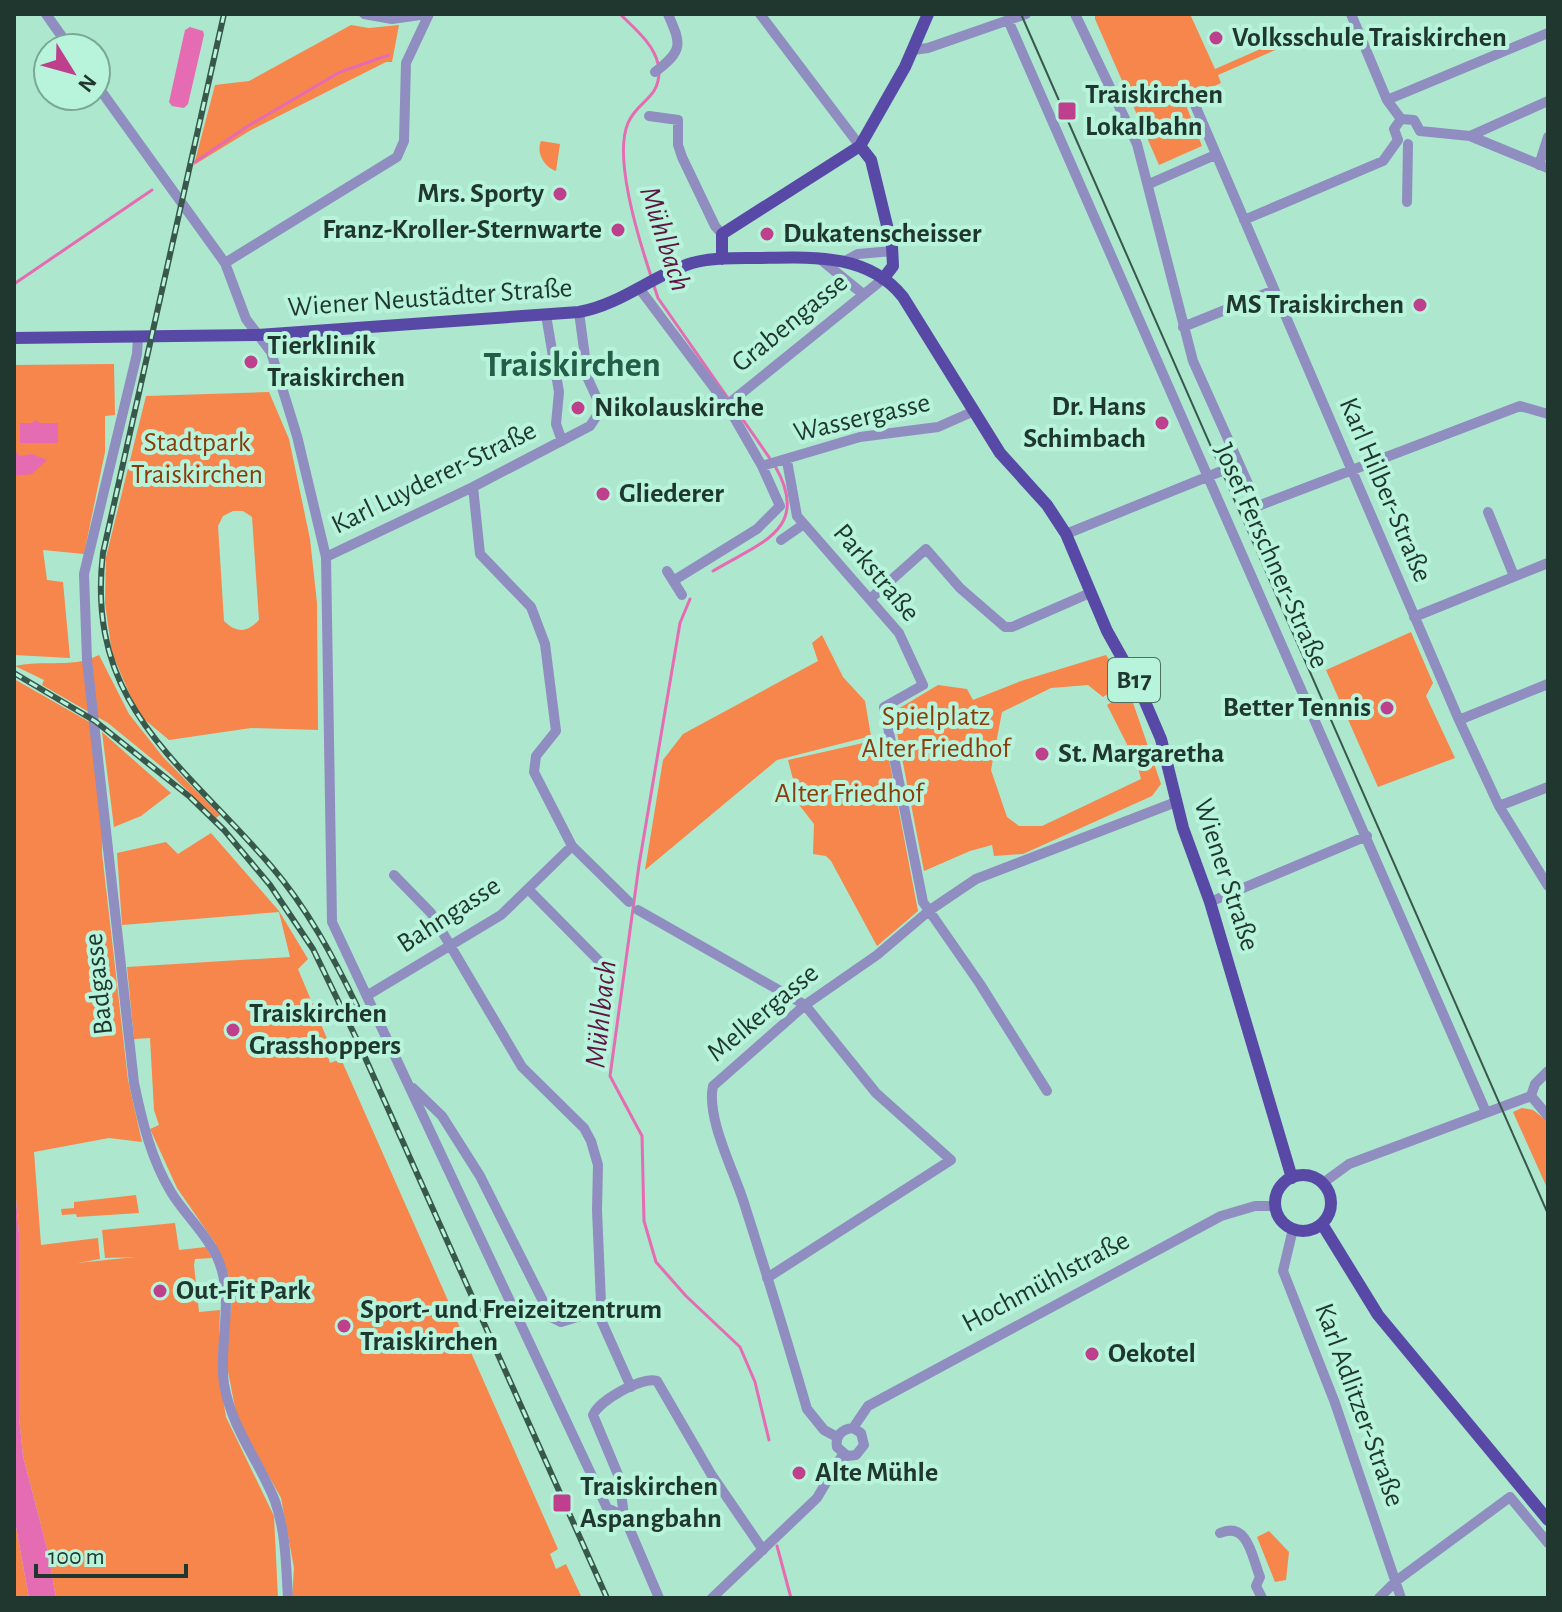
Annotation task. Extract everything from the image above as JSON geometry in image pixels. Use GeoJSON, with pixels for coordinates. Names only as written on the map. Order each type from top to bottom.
{"type":"FeatureCollection","features":[{"type":"Feature","properties":{"kind":"main road"},"geometry":{"type":"LineString","coordinates":[[722,259],[722,234],[860,146],[913,50],[928,14]]}},
{"type":"Feature","properties":{"kind":"main road"},"geometry":{"type":"LineString","coordinates":[[860,146],[871,160],[893,251],[893,266],[883,279]]}},
{"type":"Feature","properties":{"kind":"main road","name":"Wiener Neustädter Straße"},"geometry":{"type":"LineString","coordinates":[[14,338],[258,335],[579,312],[694,262],[722,259],[818,258],[845,261],[866,268],[883,279]]}},
{"type":"Feature","properties":{"kind":"main road","name":"Wiener Straße"},"geometry":{"type":"LineString","coordinates":[[883,279],[903,297],[1000,453],[1047,505],[1066,534],[1107,631],[1140,690],[1161,739],[1183,828],[1210,902],[1292,1178]]}},
{"type":"Feature","properties":{"kind":"main road"},"geometry":{"type":"LineString","coordinates":[[1311,1176],[1323,1183],[1331,1209],[1322,1224],[1308,1231],[1293,1229],[1282,1220],[1276,1206],[1279,1190],[1292,1178],[1311,1176]]}},
{"type":"Feature","properties":{"kind":"main road"},"geometry":{"type":"LineString","coordinates":[[1322,1224],[1378,1315],[1548,1520]]}},
{"type":"Feature","properties":{"kind":"street"},"geometry":{"type":"LineString","coordinates":[[46,14],[59,32]]}},
{"type":"Feature","properties":{"kind":"street"},"geometry":{"type":"LineString","coordinates":[[364,14],[392,19],[428,14]]}},
{"type":"Feature","properties":{"kind":"street"},"geometry":{"type":"LineString","coordinates":[[225,263],[397,157],[404,141],[406,63],[428,14]]}},
{"type":"Feature","properties":{"kind":"street"},"geometry":{"type":"LineString","coordinates":[[655,72],[677,50],[679,40],[668,14]]}},
{"type":"Feature","properties":{"kind":"street"},"geometry":{"type":"LineString","coordinates":[[760,14],[860,146]]}},
{"type":"Feature","properties":{"kind":"street"},"geometry":{"type":"LineString","coordinates":[[913,50],[928,48],[1026,14]]}},
{"type":"Feature","properties":{"kind":"street","name":"Josef Ferschner-Straße"},"geometry":{"type":"LineString","coordinates":[[1075,14],[1137,144],[1193,361],[1258,506],[1351,470]]}},
{"type":"Feature","properties":{"kind":"street"},"geometry":{"type":"LineString","coordinates":[[1244,220],[1383,161],[1403,142],[1418,138],[1420,131],[1414,120],[1401,119],[1387,100],[1351,14]]}},
{"type":"Feature","properties":{"kind":"street","name":"Josef Ferschner-Straße"},"geometry":{"type":"LineString","coordinates":[[1008,20],[1486,1112]]}},
{"type":"Feature","properties":{"kind":"street"},"geometry":{"type":"LineString","coordinates":[[1387,100],[1548,33]]}},
{"type":"Feature","properties":{"kind":"street"},"geometry":{"type":"LineString","coordinates":[[1470,136],[1548,101]]}},
{"type":"Feature","properties":{"kind":"street","name":"Karl Hilber-Straße"},"geometry":{"type":"LineString","coordinates":[[1195,105],[1459,720],[1499,806],[1548,886]]}},
{"type":"Feature","properties":{"kind":"street"},"geometry":{"type":"LineString","coordinates":[[112,106],[225,263],[246,319],[271,352],[297,436],[326,557],[332,922],[607,1508],[624,1516]]}},
{"type":"Feature","properties":{"kind":"street"},"geometry":{"type":"LineString","coordinates":[[649,116],[678,120],[678,145],[682,157],[715,226],[722,234]]}},
{"type":"Feature","properties":{"kind":"street"},"geometry":{"type":"LineString","coordinates":[[1401,119],[1394,129],[1403,142],[1407,202]]}},
{"type":"Feature","properties":{"kind":"street"},"geometry":{"type":"LineString","coordinates":[[1420,131],[1470,136],[1543,166],[1548,137]]}},
{"type":"Feature","properties":{"kind":"street"},"geometry":{"type":"LineString","coordinates":[[1149,184],[1215,155]]}},
{"type":"Feature","properties":{"kind":"street"},"geometry":{"type":"LineString","coordinates":[[845,261],[858,254],[893,251]]}},
{"type":"Feature","properties":{"kind":"street"},"geometry":{"type":"LineString","coordinates":[[818,258],[863,294]]}},
{"type":"Feature","properties":{"kind":"street","name":"Grabengasse"},"geometry":{"type":"LineString","coordinates":[[731,402],[883,279]]}},
{"type":"Feature","properties":{"kind":"street"},"geometry":{"type":"LineString","coordinates":[[647,283],[774,463],[797,516],[804,524],[781,540]]}},
{"type":"Feature","properties":{"kind":"street"},"geometry":{"type":"LineString","coordinates":[[1183,327],[1274,290]]}},
{"type":"Feature","properties":{"kind":"street","name":"Karl Luyderer-Straße"},"geometry":{"type":"LineString","coordinates":[[326,557],[473,487],[590,426],[600,411],[588,379],[579,312]]}},
{"type":"Feature","properties":{"kind":"street"},"geometry":{"type":"LineString","coordinates":[[546,315],[559,392],[556,424],[562,441]]}},
{"type":"Feature","properties":{"kind":"street","name":"Badgasse"},"geometry":{"type":"LineString","coordinates":[[138,337],[137,354],[84,574],[87,660],[134,1083],[146,1139],[171,1191],[218,1258],[228,1300],[221,1354],[224,1385],[234,1423],[275,1501],[285,1553],[288,1598]]}},
{"type":"Feature","properties":{"kind":"street"},"geometry":{"type":"LineString","coordinates":[[1351,470],[1520,406],[1548,414]]}},
{"type":"Feature","properties":{"kind":"street","name":"Wassergasse"},"geometry":{"type":"LineString","coordinates":[[774,463],[860,437],[938,427],[972,412]]}},
{"type":"Feature","properties":{"kind":"street"},"geometry":{"type":"LineString","coordinates":[[682,595],[670,576],[757,529],[780,506],[774,463]]}},
{"type":"Feature","properties":{"kind":"street"},"geometry":{"type":"LineString","coordinates":[[1066,534],[1239,464]]}},
{"type":"Feature","properties":{"kind":"street"},"geometry":{"type":"LineString","coordinates":[[473,487],[480,554],[531,607],[545,644],[556,731],[536,756],[534,772],[572,846],[629,902]]}},
{"type":"Feature","properties":{"kind":"street"},"geometry":{"type":"LineString","coordinates":[[1488,512],[1514,576]]}},
{"type":"Feature","properties":{"kind":"street","name":"Parkstraße"},"geometry":{"type":"LineString","coordinates":[[804,524],[899,633],[923,685],[884,707],[923,902],[930,910]]}},
{"type":"Feature","properties":{"kind":"street"},"geometry":{"type":"LineString","coordinates":[[870,599],[923,549],[928,550],[960,588],[1005,627],[1012,627],[1090,593]]}},
{"type":"Feature","properties":{"kind":"street"},"geometry":{"type":"LineString","coordinates":[[1414,617],[1548,563]]}},
{"type":"Feature","properties":{"kind":"street"},"geometry":{"type":"LineString","coordinates":[[1459,720],[1548,684]]}},
{"type":"Feature","properties":{"kind":"street"},"geometry":{"type":"LineString","coordinates":[[1499,806],[1548,787]]}},
{"type":"Feature","properties":{"kind":"street","name":"Melkergasse"},"geometry":{"type":"LineString","coordinates":[[837,1437],[824,1430],[807,1409],[719,1131],[712,1103],[712,1092],[718,1080],[805,1005],[877,955],[930,910],[976,879],[1176,802]]}},
{"type":"Feature","properties":{"kind":"street"},"geometry":{"type":"LineString","coordinates":[[1210,902],[1367,836]]}},
{"type":"Feature","properties":{"kind":"street","name":"Bahngasse"},"geometry":{"type":"LineString","coordinates":[[368,995],[501,915],[572,846]]}},
{"type":"Feature","properties":{"kind":"street"},"geometry":{"type":"LineString","coordinates":[[394,875],[431,913],[522,1067],[584,1128],[595,1153],[599,1177],[597,1210],[601,1303],[597,1311],[561,1322],[551,1317],[480,1176],[442,1116],[409,1084]]}},
{"type":"Feature","properties":{"kind":"street"},"geometry":{"type":"LineString","coordinates":[[529,890],[605,967],[606,976],[602,985]]}},
{"type":"Feature","properties":{"kind":"street"},"geometry":{"type":"LineString","coordinates":[[638,910],[805,1005],[876,1093],[951,1160],[767,1278]]}},
{"type":"Feature","properties":{"kind":"street"},"geometry":{"type":"LineString","coordinates":[[930,910],[1047,1091]]}},
{"type":"Feature","properties":{"kind":"street"},"geometry":{"type":"LineString","coordinates":[[1531,1096],[1535,1084],[1548,1071]]}},
{"type":"Feature","properties":{"kind":"street"},"geometry":{"type":"LineString","coordinates":[[1323,1183],[1349,1164],[1531,1096]]}},
{"type":"Feature","properties":{"kind":"street"},"geometry":{"type":"LineString","coordinates":[[1531,1096],[1548,1116]]}},
{"type":"Feature","properties":{"kind":"street","name":"Hochmühlstraße"},"geometry":{"type":"LineString","coordinates":[[837,1437],[843,1430],[853,1428],[868,1406],[1221,1216],[1255,1206],[1276,1206]]}},
{"type":"Feature","properties":{"kind":"street","name":"Karl Adlitzer-Straße"},"geometry":{"type":"LineString","coordinates":[[1293,1229],[1283,1271],[1335,1403],[1401,1598]]}},
{"type":"Feature","properties":{"kind":"street"},"geometry":{"type":"LineString","coordinates":[[597,1311],[631,1387]]}},
{"type":"Feature","properties":{"kind":"street"},"geometry":{"type":"LineString","coordinates":[[659,1598],[624,1516],[619,1477],[593,1415],[596,1407],[631,1387],[649,1379],[657,1381],[711,1474],[763,1550]]}},
{"type":"Feature","properties":{"kind":"street"},"geometry":{"type":"LineString","coordinates":[[837,1437],[837,1447],[843,1454],[856,1455],[864,1445],[863,1436],[853,1428]]}},
{"type":"Feature","properties":{"kind":"street"},"geometry":{"type":"LineString","coordinates":[[712,1598],[817,1498],[843,1454]]}},
{"type":"Feature","properties":{"kind":"street"},"geometry":{"type":"LineString","coordinates":[[1379,1598],[1396,1581],[1510,1497],[1548,1543]]}},
{"type":"Feature","properties":{"kind":"street"},"geometry":{"type":"LineString","coordinates":[[1220,1533],[1237,1529],[1243,1535],[1260,1577],[1256,1586],[1262,1598]]}},
{"type":"Feature","properties":{"kind":"green space"},"geometry":{"type":"Polygon","coordinates":[[[1095,14],[1190,14],[1215,69],[1302,31],[1305,37],[1218,75],[1221,83],[1184,100],[1202,146],[1159,165],[1095,14]]]}},
{"type":"Feature","properties":{"kind":"green space"},"geometry":{"type":"Polygon","coordinates":[[[351,25],[369,28],[399,25],[392,62],[386,62],[251,130],[194,165],[215,85],[249,81],[351,25]]]}},
{"type":"Feature","properties":{"kind":"green space"},"geometry":{"type":"Polygon","coordinates":[[[541,141],[560,144],[556,171],[542,159],[541,141]]]}},
{"type":"Feature","properties":{"kind":"green space"},"geometry":{"type":"Polygon","coordinates":[[[114,364],[115,415],[105,416],[105,452],[84,554],[43,550],[47,580],[63,582],[70,658],[14,655],[14,365],[114,364]]]}},
{"type":"Feature","properties":{"kind":"green space","name":"Stadtpark Traiskirchen"},"geometry":{"type":"Polygon","coordinates":[[[269,392],[289,439],[310,539],[317,603],[318,730],[251,728],[169,740],[138,714],[112,653],[105,603],[106,557],[146,396],[269,392]],[[233,511],[223,516],[218,526],[224,621],[242,630],[259,620],[252,517],[243,511],[233,511]]]}},
{"type":"Feature","properties":{"kind":"green space","name":"Better Tennis"},"geometry":{"type":"Polygon","coordinates":[[[1411,632],[1433,683],[1426,696],[1455,758],[1378,787],[1326,670],[1411,632]]]}},
{"type":"Feature","properties":{"kind":"green space"},"geometry":{"type":"Polygon","coordinates":[[[822,635],[843,677],[865,701],[871,736],[777,760],[645,870],[663,760],[683,734],[818,661],[812,643],[822,635]]]}},
{"type":"Feature","properties":{"kind":"green space"},"geometry":{"type":"Polygon","coordinates":[[[99,655],[129,714],[163,757],[220,815],[216,818],[168,772],[108,723],[42,685],[44,680],[15,666],[79,662],[99,655]]]}},
{"type":"Feature","properties":{"kind":"green space","name":"Spielplatz Alter Friedhof"},"geometry":{"type":"Polygon","coordinates":[[[1106,655],[1125,684],[1103,697],[1088,685],[1051,688],[1002,712],[991,770],[1007,817],[1019,826],[1042,826],[1141,779],[1137,764],[1107,705],[1129,691],[1161,784],[1152,796],[1023,854],[994,856],[992,845],[924,871],[893,712],[938,685],[967,689],[973,700],[1021,681],[1106,655]]]}},
{"type":"Feature","properties":{"kind":"green space"},"geometry":{"type":"Polygon","coordinates":[[[14,679],[93,724],[103,831],[102,853],[128,1080],[142,1142],[109,1138],[34,1152],[41,1245],[98,1238],[100,1259],[77,1263],[135,1257],[105,1258],[102,1230],[175,1223],[179,1250],[206,1247],[212,1258],[195,1259],[194,1265],[199,1312],[220,1310],[218,1369],[226,1417],[274,1516],[278,1598],[56,1598],[48,1552],[23,1456],[19,1417],[19,1234],[14,1176],[14,679]]]}},
{"type":"Feature","properties":{"kind":"green space"},"geometry":{"type":"Polygon","coordinates":[[[102,732],[171,793],[141,816],[114,827],[102,732]]]}},
{"type":"Feature","properties":{"kind":"green space","name":"Alter Friedhof"},"geometry":{"type":"Polygon","coordinates":[[[885,738],[918,911],[877,946],[831,861],[826,856],[813,854],[814,824],[800,806],[788,760],[885,738]]]}},
{"type":"Feature","properties":{"kind":"green space","name":"Sport- und Freizeitzentrum Traiskirchen"},"geometry":{"type":"Polygon","coordinates":[[[211,833],[279,911],[308,959],[298,969],[333,1053],[327,1054],[330,1063],[341,1059],[558,1549],[550,1554],[556,1569],[566,1564],[582,1598],[292,1598],[294,1568],[281,1498],[237,1418],[226,1361],[232,1296],[228,1274],[215,1243],[177,1188],[150,1129],[159,1125],[154,1110],[150,1038],[134,1039],[127,967],[290,957],[279,912],[122,925],[117,853],[166,842],[178,854],[211,833]]]}},
{"type":"Feature","properties":{"kind":"green space"},"geometry":{"type":"Polygon","coordinates":[[[1522,1108],[1533,1110],[1546,1120],[1548,1190],[1513,1112],[1522,1108]]]}},
{"type":"Feature","properties":{"kind":"green space"},"geometry":{"type":"Polygon","coordinates":[[[136,1195],[139,1213],[62,1215],[61,1209],[74,1208],[74,1202],[136,1195]]]}},
{"type":"Feature","properties":{"kind":"green space"},"geometry":{"type":"Polygon","coordinates":[[[14,1516],[29,1598],[14,1598],[14,1516]]]}},
{"type":"Feature","properties":{"kind":"green space"},"geometry":{"type":"Polygon","coordinates":[[[1269,1531],[1289,1552],[1286,1580],[1275,1582],[1257,1537],[1269,1531]]]}},
{"type":"Feature","properties":{"kind":"shaded area"},"geometry":{"type":"Polygon","coordinates":[[[190,27],[203,31],[204,35],[188,104],[184,108],[172,106],[169,102],[185,30],[190,27]]]}},
{"type":"Feature","properties":{"kind":"shaded area"},"geometry":{"type":"Polygon","coordinates":[[[35,420],[58,423],[58,443],[20,443],[20,423],[35,420]]]}},
{"type":"Feature","properties":{"kind":"shaded area"},"geometry":{"type":"Polygon","coordinates":[[[14,448],[19,456],[32,454],[47,460],[32,474],[14,476],[14,448]]]}},
{"type":"Feature","properties":{"kind":"shaded area"},"geometry":{"type":"Polygon","coordinates":[[[14,1176],[19,1234],[19,1417],[23,1456],[48,1552],[56,1598],[29,1598],[14,1516],[14,1176]]]}},
{"type":"Feature","properties":{"kind":"waterway","name":"Mühlbach"},"geometry":{"type":"LineString","coordinates":[[620,14],[648,43],[658,64]]}},
{"type":"Feature","properties":{"kind":"waterway"},"geometry":{"type":"LineString","coordinates":[[195,162],[248,126],[340,72],[389,55]]}},
{"type":"Feature","properties":{"kind":"waterway","name":"Mühlbach"},"geometry":{"type":"LineString","coordinates":[[651,276],[629,199],[624,138],[632,116],[652,94],[659,72]]}},
{"type":"Feature","properties":{"kind":"waterway"},"geometry":{"type":"LineString","coordinates":[[14,284],[152,190]]}},
{"type":"Feature","properties":{"kind":"waterway","name":"Mühlbach"},"geometry":{"type":"LineString","coordinates":[[653,283],[658,298],[771,460]]}},
{"type":"Feature","properties":{"kind":"waterway","name":"Mühlbach"},"geometry":{"type":"LineString","coordinates":[[713,571],[763,542],[784,520],[787,505],[785,488],[775,466]]}},
{"type":"Feature","properties":{"kind":"waterway","name":"Mühlbach"},"geometry":{"type":"LineString","coordinates":[[690,599],[680,623],[639,865],[610,1076],[642,1136],[644,1221],[656,1262],[686,1296],[740,1347],[755,1382],[769,1440]]}},
{"type":"Feature","properties":{"kind":"waterway","name":"Mühlbach"},"geometry":{"type":"LineString","coordinates":[[777,1546],[791,1598]]}},
{"type":"Feature","properties":{"kind":"tram line"},"geometry":{"type":"LineString","coordinates":[[1021,14],[1548,1214]]}},
{"type":"Feature","properties":{"kind":"railway"},"geometry":{"type":"LineString","coordinates":[[224,14],[103,553],[101,606],[109,652],[125,692],[147,728],[174,762],[284,882],[318,933],[357,1006]]}},
{"type":"Feature","properties":{"kind":"railway"},"geometry":{"type":"LineString","coordinates":[[14,673],[95,721],[190,797],[224,830],[270,885],[313,949],[359,1044],[607,1598]]}},
{"type":"Feature","properties":{"kind":"place","name":"Volksschule Traiskirchen"},"geometry":{"type":"Point","coordinates":[1216,38]}},
{"type":"Feature","properties":{"kind":"place","name":"Traiskirchen Lokalbahn"},"geometry":{"type":"Point","coordinates":[1067,111]}},
{"type":"Feature","properties":{"kind":"place","name":"Mrs. Sporty"},"geometry":{"type":"Point","coordinates":[560,194]}},
{"type":"Feature","properties":{"kind":"place","name":"Franz-Kroller-Sternwarte"},"geometry":{"type":"Point","coordinates":[618,230]}},
{"type":"Feature","properties":{"kind":"place","name":"Dukatenscheisser"},"geometry":{"type":"Point","coordinates":[767,234]}},
{"type":"Feature","properties":{"kind":"place","name":"MS Traiskirchen"},"geometry":{"type":"Point","coordinates":[1420,305]}},
{"type":"Feature","properties":{"kind":"place","name":"Tierklinik Traiskirchen"},"geometry":{"type":"Point","coordinates":[251,362]}},
{"type":"Feature","properties":{"kind":"place","name":"Nikolauskirche"},"geometry":{"type":"Point","coordinates":[578,408]}},
{"type":"Feature","properties":{"kind":"place","name":"Dr. Hans Schimbach"},"geometry":{"type":"Point","coordinates":[1162,423]}},
{"type":"Feature","properties":{"kind":"place","name":"Gliederer"},"geometry":{"type":"Point","coordinates":[603,494]}},
{"type":"Feature","properties":{"kind":"place","name":"Better Tennis"},"geometry":{"type":"Point","coordinates":[1387,708]}},
{"type":"Feature","properties":{"kind":"place","name":"St. Margaretha"},"geometry":{"type":"Point","coordinates":[1042,754]}},
{"type":"Feature","properties":{"kind":"place","name":"Traiskirchen Grasshoppers"},"geometry":{"type":"Point","coordinates":[233,1030]}},
{"type":"Feature","properties":{"kind":"place","name":"Out-Fit Park"},"geometry":{"type":"Point","coordinates":[160,1291]}},
{"type":"Feature","properties":{"kind":"place","name":"Sport- und Freizeitzentrum Traiskirchen"},"geometry":{"type":"Point","coordinates":[344,1326]}},
{"type":"Feature","properties":{"kind":"place","name":"Oekotel"},"geometry":{"type":"Point","coordinates":[1092,1354]}},
{"type":"Feature","properties":{"kind":"place","name":"Alte Mühle"},"geometry":{"type":"Point","coordinates":[799,1473]}},
{"type":"Feature","properties":{"kind":"place","name":"Traiskirchen Aspangbahn"},"geometry":{"type":"Point","coordinates":[562,1503]}},
{"type":"Feature","properties":{"kind":"district","name":"Traiskirchen"},"geometry":{"type":"Point","coordinates":[572,365]}}]}
